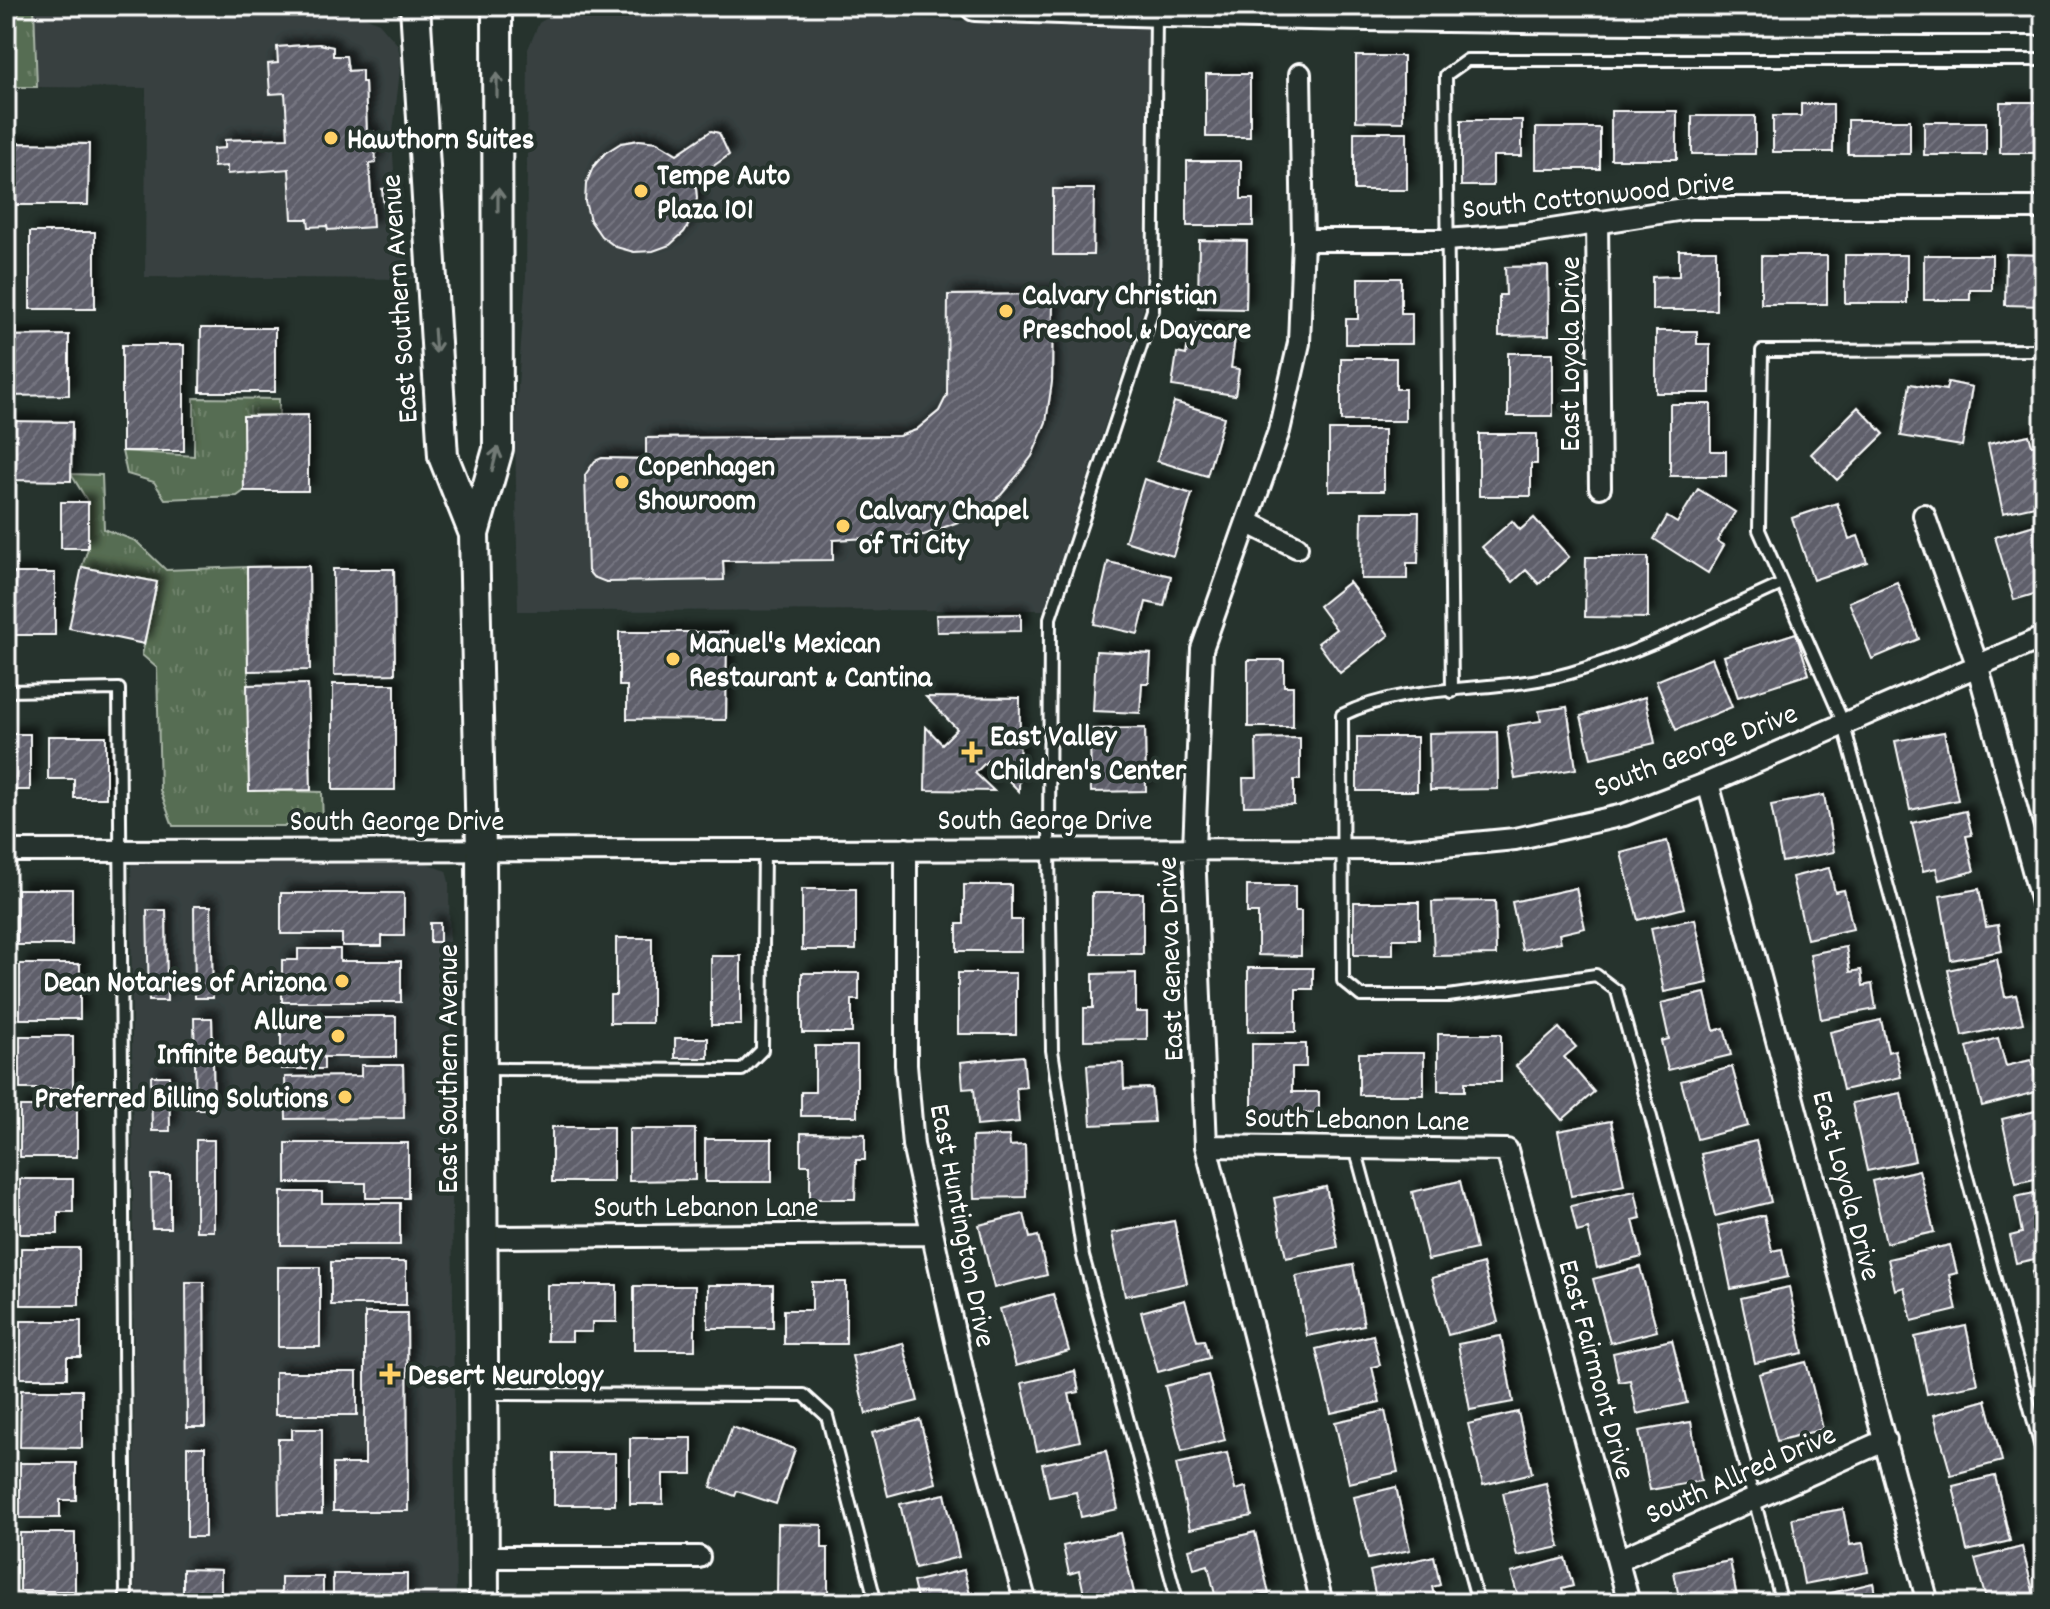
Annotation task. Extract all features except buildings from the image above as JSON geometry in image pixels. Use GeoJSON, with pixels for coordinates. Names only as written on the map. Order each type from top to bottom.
{"type":"FeatureCollection","features":[{"type":"Feature","properties":{"kind":"main road","name":"East Southern Avenue"},"geometry":{"type":"LineString","coordinates":[[415,6],[443,456],[474,534]]}},
{"type":"Feature","properties":{"kind":"main road","name":"East Southern Avenue"},"geometry":{"type":"LineString","coordinates":[[484,1603],[481,850],[474,534],[498,449],[497,6]]}},
{"type":"Feature","properties":{"kind":"main road"},"geometry":{"type":"LineString","coordinates":[[975,6],[1156,13],[2044,20]]}},
{"type":"Feature","properties":{"kind":"street","name":"East Geneva Drive"},"geometry":{"type":"LineString","coordinates":[[1300,74],[1303,240],[1299,343],[1279,431],[1202,649],[1194,849],[1206,1146],[1322,1603]]}},
{"type":"Feature","properties":{"kind":"street","name":"South Cottonwood Drive"},"geometry":{"type":"LineString","coordinates":[[1303,240],[1446,240],[1526,234],[1690,208],[2044,208]]}},
{"type":"Feature","properties":{"kind":"street","name":"East Loyola Drive"},"geometry":{"type":"LineString","coordinates":[[1597,221],[1600,487]]}},
{"type":"Feature","properties":{"kind":"street"},"geometry":{"type":"LineString","coordinates":[[1924,515],[1977,664],[2044,910]]}},
{"type":"Feature","properties":{"kind":"street"},"geometry":{"type":"LineString","coordinates":[[1247,522],[1297,547]]}},
{"type":"Feature","properties":{"kind":"street","name":"South George Drive"},"geometry":{"type":"LineString","coordinates":[[6,851],[1412,849],[1515,839],[1624,815],[1708,783],[2044,637]]}},
{"type":"Feature","properties":{"kind":"street","name":"East Loyola Drive"},"geometry":{"type":"LineString","coordinates":[[1708,783],[1928,1603]]}},
{"type":"Feature","properties":{"kind":"street","name":"East Huntington Drive"},"geometry":{"type":"LineString","coordinates":[[906,849],[906,1065],[913,1145],[969,1400],[1026,1603]]}},
{"type":"Feature","properties":{"kind":"street","name":"South Lebanon Lane"},"geometry":{"type":"LineString","coordinates":[[1206,1146],[1507,1150]]}},
{"type":"Feature","properties":{"kind":"street","name":"East Fairmont Drive"},"geometry":{"type":"LineString","coordinates":[[1507,1150],[1629,1603]]}},
{"type":"Feature","properties":{"kind":"street","name":"South Lebanon Lane"},"geometry":{"type":"LineString","coordinates":[[481,1237],[931,1234]]}},
{"type":"Feature","properties":{"kind":"street","name":"South Allred Drive"},"geometry":{"type":"LineString","coordinates":[[1618,1560],[1886,1440]]}},
{"type":"Feature","properties":{"kind":"street"},"geometry":{"type":"LineString","coordinates":[[483,1557],[699,1557]]}},
{"type":"Feature","properties":{"kind":"lane"},"geometry":{"type":"LineString","coordinates":[[1156,13],[1153,310],[1050,618],[1049,849],[1052,1050],[1083,1256],[1178,1603]]}},
{"type":"Feature","properties":{"kind":"lane"},"geometry":{"type":"LineString","coordinates":[[1452,692],[1446,75],[1467,60],[2044,60]]}},
{"type":"Feature","properties":{"kind":"lane"},"geometry":{"type":"LineString","coordinates":[[2044,350],[1762,351],[1759,530],[1780,585],[1843,722],[2044,1459]]}},
{"type":"Feature","properties":{"kind":"lane"},"geometry":{"type":"LineString","coordinates":[[1780,585],[1640,648],[1569,674],[1452,692],[1371,700],[1342,715],[1343,981],[1361,996],[1448,996],[1596,975],[1617,991],[1782,1603]]}},
{"type":"Feature","properties":{"kind":"lane"},"geometry":{"type":"LineString","coordinates":[[6,691],[119,689],[126,1603]]}},
{"type":"Feature","properties":{"kind":"lane"},"geometry":{"type":"LineString","coordinates":[[481,1069],[742,1070],[762,1050],[764,849]]}},
{"type":"Feature","properties":{"kind":"lane"},"geometry":{"type":"LineString","coordinates":[[1355,1148],[1478,1603]]}},
{"type":"Feature","properties":{"kind":"lane"},"geometry":{"type":"LineString","coordinates":[[482,1394],[804,1395],[827,1416],[876,1603]]}},
{"type":"Feature","properties":{"kind":"shaded area"},"geometry":{"type":"Polygon","coordinates":[[[34,6],[334,12],[360,15],[379,23],[398,45],[401,62],[392,140],[397,215],[413,279],[145,277],[146,88],[37,87],[34,6]]]}},
{"type":"Feature","properties":{"kind":"shaded area"},"geometry":{"type":"Polygon","coordinates":[[[579,7],[1148,27],[1144,307],[1044,610],[518,611],[515,426],[526,276],[528,49],[539,23],[558,11],[579,7]]]}},
{"type":"Feature","properties":{"kind":"shaded area"},"geometry":{"type":"Polygon","coordinates":[[[131,863],[426,863],[446,871],[449,882],[456,1603],[135,1603],[131,863]]]}},
{"type":"Feature","properties":{"kind":"green space"},"geometry":{"type":"Polygon","coordinates":[[[6,6],[34,6],[37,87],[6,87],[6,6]]]}},
{"type":"Feature","properties":{"kind":"green space"},"geometry":{"type":"Polygon","coordinates":[[[194,398],[279,399],[279,415],[243,416],[244,491],[237,496],[165,499],[154,482],[127,474],[122,451],[194,456],[194,398]]]}},
{"type":"Feature","properties":{"kind":"green space"},"geometry":{"type":"Polygon","coordinates":[[[71,474],[102,475],[104,529],[136,541],[166,570],[247,567],[249,790],[322,792],[323,826],[173,826],[160,790],[157,668],[142,655],[157,583],[82,567],[88,548],[88,502],[71,474]]]}},
{"type":"Feature","properties":{"kind":"place","name":"Hawthorn Suites"},"geometry":{"type":"Point","coordinates":[331,138]}},
{"type":"Feature","properties":{"kind":"place","name":"Tempe Auto Plaza 101"},"geometry":{"type":"Point","coordinates":[641,191]}},
{"type":"Feature","properties":{"kind":"place","name":"Calvary Christian Preschool & Daycare"},"geometry":{"type":"Point","coordinates":[1006,311]}},
{"type":"Feature","properties":{"kind":"place","name":"Copenhagen Showroom"},"geometry":{"type":"Point","coordinates":[622,482]}},
{"type":"Feature","properties":{"kind":"place","name":"Calvary Chapel of Tri City"},"geometry":{"type":"Point","coordinates":[843,526]}},
{"type":"Feature","properties":{"kind":"place","name":"Manuel's Mexican Restaurant & Cantina"},"geometry":{"type":"Point","coordinates":[673,659]}},
{"type":"Feature","properties":{"kind":"place","name":"East Valley Children's Center"},"geometry":{"type":"Point","coordinates":[972,752]}},
{"type":"Feature","properties":{"kind":"place","name":"Dean Notaries of Arizona"},"geometry":{"type":"Point","coordinates":[342,981]}},
{"type":"Feature","properties":{"kind":"place","name":"Allure Infinite Beauty"},"geometry":{"type":"Point","coordinates":[338,1036]}},
{"type":"Feature","properties":{"kind":"place","name":"Preferred Billing Solutions"},"geometry":{"type":"Point","coordinates":[345,1097]}},
{"type":"Feature","properties":{"kind":"place","name":"Desert Neurology"},"geometry":{"type":"Point","coordinates":[390,1374]}}]}
